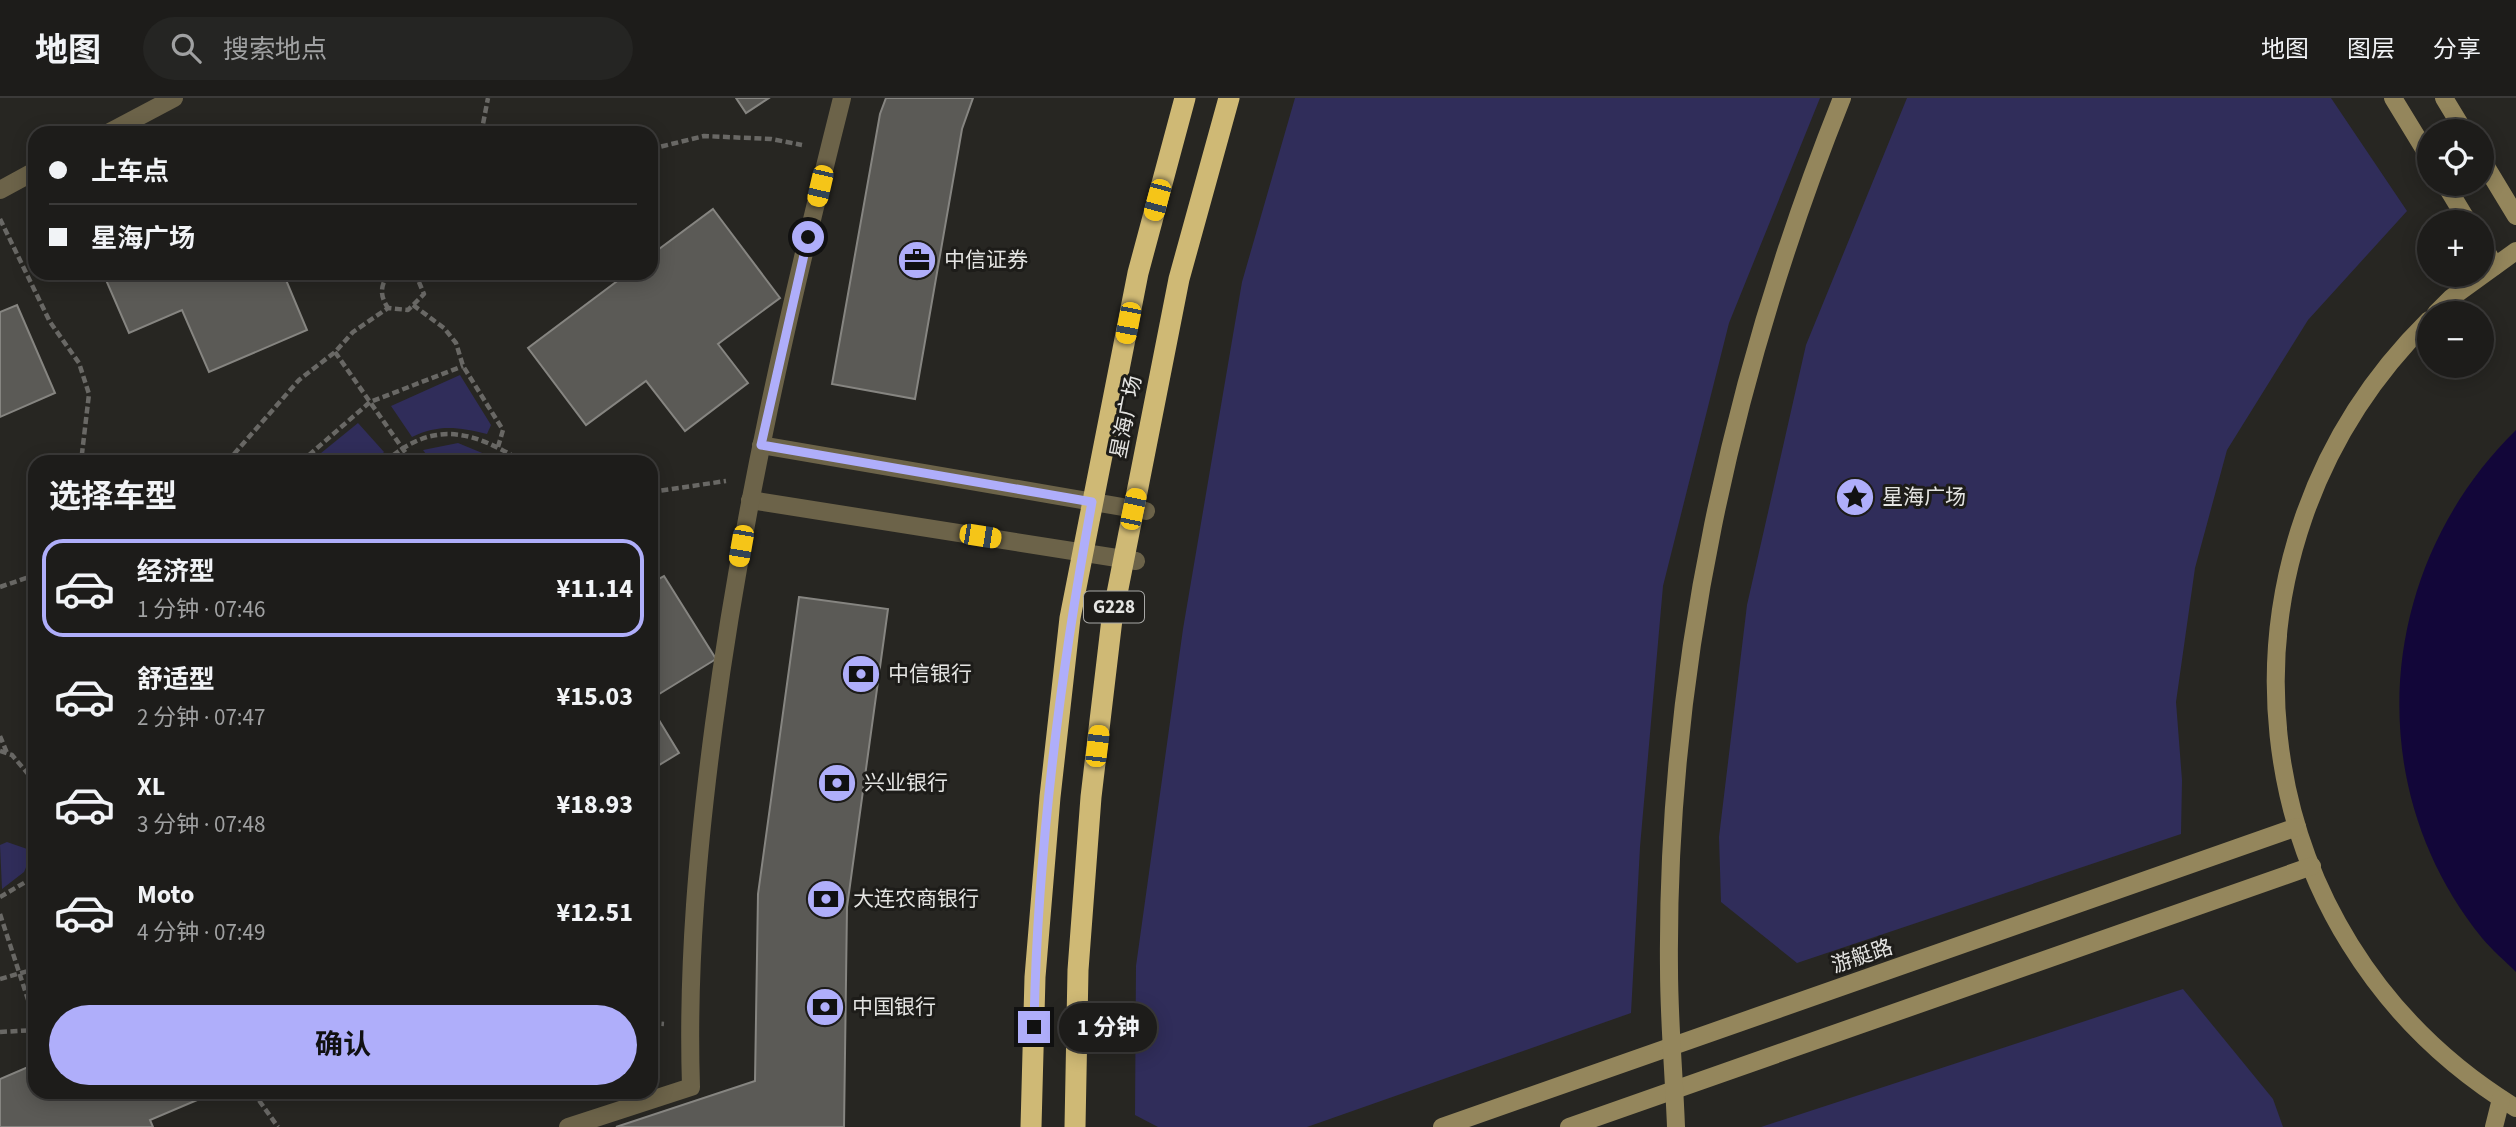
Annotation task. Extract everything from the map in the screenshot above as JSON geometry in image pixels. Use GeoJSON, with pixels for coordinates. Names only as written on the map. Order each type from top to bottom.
{"type":"FeatureCollection","features":[{"type":"Feature","properties":{"kind":"highway","name":"星海广场"},"geometry":{"type":"LineString","coordinates":[[1031,1127],[1035,976],[1050,797],[1070,618],[1138,273],[1185,98]]}},
{"type":"Feature","properties":{"kind":"highway","name":"星海广场"},"geometry":{"type":"LineString","coordinates":[[1074,1127],[1079,970],[1091,797],[1112,619],[1129,560],[1139,510],[1179,279],[1229,98]]}},
{"type":"Feature","properties":{"kind":"street"},"geometry":{"type":"LineString","coordinates":[[121,126],[174,98]]}},
{"type":"Feature","properties":{"kind":"street"},"geometry":{"type":"LineString","coordinates":[[658,1098],[691,1087],[689,1027],[694,883],[725,639],[754,477],[842,98]]}},
{"type":"Feature","properties":{"kind":"street"},"geometry":{"type":"LineString","coordinates":[[1676,1127],[1669,968],[1679,755],[1712,533],[1764,319],[1800,203],[1842,98]]}},
{"type":"Feature","properties":{"kind":"street"},"geometry":{"type":"LineString","coordinates":[[2393,98],[2417,137]]}},
{"type":"Feature","properties":{"kind":"street"},"geometry":{"type":"LineString","coordinates":[[2444,98],[2457,119]]}},
{"type":"Feature","properties":{"kind":"street"},"geometry":{"type":"LineString","coordinates":[[0,190],[28,175]]}},
{"type":"Feature","properties":{"kind":"street"},"geometry":{"type":"LineString","coordinates":[[2494,180],[2516,216]]}},
{"type":"Feature","properties":{"kind":"street"},"geometry":{"type":"LineString","coordinates":[[2451,301],[2516,251]]}},
{"type":"Feature","properties":{"kind":"street"},"geometry":{"type":"LineString","coordinates":[[2417,332],[2398,350],[2353,410],[2318,475],[2293,546],[2278,619],[2274,693],[2281,767],[2297,827],[2329,909],[2371,976],[2423,1037],[2509,1104],[2494,1127]]}},
{"type":"Feature","properties":{"kind":"street"},"geometry":{"type":"LineString","coordinates":[[761,445],[1139,510]]}},
{"type":"Feature","properties":{"kind":"street"},"geometry":{"type":"LineString","coordinates":[[750,500],[1129,560]]}},
{"type":"Feature","properties":{"kind":"street","name":"游艇路"},"geometry":{"type":"LineString","coordinates":[[1442,1127],[2297,827]]}},
{"type":"Feature","properties":{"kind":"street"},"geometry":{"type":"LineString","coordinates":[[1569,1127],[2312,866]]}},
{"type":"Feature","properties":{"kind":"street"},"geometry":{"type":"LineString","coordinates":[[568,1127],[654,1099]]}},
{"type":"Feature","properties":{"kind":"path"},"geometry":{"type":"LineString","coordinates":[[484,126],[488,98]]}},
{"type":"Feature","properties":{"kind":"path"},"geometry":{"type":"LineString","coordinates":[[658,147],[704,136],[771,139],[829,150]]}},
{"type":"Feature","properties":{"kind":"path"},"geometry":{"type":"LineString","coordinates":[[0,219],[28,277]]}},
{"type":"Feature","properties":{"kind":"path"},"geometry":{"type":"LineString","coordinates":[[30,280],[50,322],[79,363],[89,394],[82,455]]}},
{"type":"Feature","properties":{"kind":"path"},"geometry":{"type":"LineString","coordinates":[[384,280],[381,287],[382,298],[388,308]]}},
{"type":"Feature","properties":{"kind":"path"},"geometry":{"type":"LineString","coordinates":[[233,455],[299,380],[335,352],[354,332],[388,308],[408,310],[424,294],[418,280]]}},
{"type":"Feature","properties":{"kind":"path"},"geometry":{"type":"LineString","coordinates":[[413,304],[444,328],[456,343],[463,366],[503,430],[498,447]]}},
{"type":"Feature","properties":{"kind":"path"},"geometry":{"type":"LineString","coordinates":[[335,352],[407,455]]}},
{"type":"Feature","properties":{"kind":"path"},"geometry":{"type":"LineString","coordinates":[[309,455],[370,402],[463,366]]}},
{"type":"Feature","properties":{"kind":"path"},"geometry":{"type":"LineString","coordinates":[[394,455],[402,448],[431,435],[459,433],[498,447],[511,455]]}},
{"type":"Feature","properties":{"kind":"path"},"geometry":{"type":"LineString","coordinates":[[658,491],[754,477]]}},
{"type":"Feature","properties":{"kind":"path"},"geometry":{"type":"LineString","coordinates":[[0,587],[28,577]]}},
{"type":"Feature","properties":{"kind":"path"},"geometry":{"type":"LineString","coordinates":[[0,736],[7,754]]}},
{"type":"Feature","properties":{"kind":"path"},"geometry":{"type":"LineString","coordinates":[[0,751],[28,772]]}},
{"type":"Feature","properties":{"kind":"path"},"geometry":{"type":"LineString","coordinates":[[0,897],[28,881]]}},
{"type":"Feature","properties":{"kind":"path"},"geometry":{"type":"LineString","coordinates":[[0,914],[28,999]]}},
{"type":"Feature","properties":{"kind":"path"},"geometry":{"type":"LineString","coordinates":[[0,978],[28,971]]}},
{"type":"Feature","properties":{"kind":"path"},"geometry":{"type":"LineString","coordinates":[[0,1032],[28,1030]]}},
{"type":"Feature","properties":{"kind":"path"},"geometry":{"type":"LineString","coordinates":[[258,1099],[278,1127]]}},
{"type":"Feature","properties":{"kind":"shaded area"},"geometry":{"type":"Polygon","coordinates":[[[1295,98],[1820,98],[1729,323],[1663,586],[1640,847],[1631,1013],[1307,1127],[1158,1127],[1135,1115],[1136,966],[1183,629],[1242,282],[1295,98]]]}},
{"type":"Feature","properties":{"kind":"shaded area"},"geometry":{"type":"Polygon","coordinates":[[[1907,98],[2331,98],[2407,211],[2308,320],[2227,450],[2195,568],[2176,702],[2182,780],[2181,834],[1797,963],[1721,902],[1719,837],[1747,605],[1806,345],[1907,98]]]}},
{"type":"Feature","properties":{"kind":"shaded area"},"geometry":{"type":"Polygon","coordinates":[[[460,375],[491,425],[487,434],[440,428],[412,437],[391,406],[460,375]]]}},
{"type":"Feature","properties":{"kind":"shaded area"},"geometry":{"type":"Polygon","coordinates":[[[358,423],[384,452],[381,455],[319,455],[358,423]]]}},
{"type":"Feature","properties":{"kind":"shaded area"},"geometry":{"type":"Polygon","coordinates":[[[2516,430],[2516,972],[2482,938],[2442,878],[2415,813],[2402,746],[2400,678],[2411,610],[2435,545],[2470,485],[2516,430]]]}},
{"type":"Feature","properties":{"kind":"shaded area"},"geometry":{"type":"Polygon","coordinates":[[[458,443],[487,455],[427,455],[423,450],[458,443]]]}},
{"type":"Feature","properties":{"kind":"shaded area"},"geometry":{"type":"Polygon","coordinates":[[[7,842],[28,849],[28,863],[24,872],[2,889],[0,845],[7,842]]]}},
{"type":"Feature","properties":{"kind":"shaded area"},"geometry":{"type":"Polygon","coordinates":[[[2183,989],[2273,1099],[2283,1127],[1761,1127],[2183,989]]]}},
{"type":"Feature","properties":{"kind":"building"},"geometry":{"type":"Polygon","coordinates":[[[736,98],[769,98],[746,113],[736,98]]]}},
{"type":"Feature","properties":{"kind":"building"},"geometry":{"type":"Polygon","coordinates":[[[886,98],[973,98],[962,129],[915,399],[832,384],[880,114],[886,98]]]}},
{"type":"Feature","properties":{"kind":"building"},"geometry":{"type":"Polygon","coordinates":[[[713,209],[780,298],[718,344],[748,383],[685,431],[646,381],[586,425],[528,348],[619,280],[658,280],[658,250],[713,209]]]}},
{"type":"Feature","properties":{"kind":"building"},"geometry":{"type":"Polygon","coordinates":[[[106,280],[286,280],[307,330],[209,372],[182,310],[129,333],[106,280]]]}},
{"type":"Feature","properties":{"kind":"building"},"geometry":{"type":"Polygon","coordinates":[[[17,305],[55,393],[0,417],[0,312],[17,305]]]}},
{"type":"Feature","properties":{"kind":"building"},"geometry":{"type":"Polygon","coordinates":[[[664,576],[716,659],[658,695],[658,579],[664,576]]]}},
{"type":"Feature","properties":{"kind":"building"},"geometry":{"type":"Polygon","coordinates":[[[799,597],[888,609],[847,907],[844,1127],[616,1127],[755,1081],[758,894],[799,597]]]}},
{"type":"Feature","properties":{"kind":"building"},"geometry":{"type":"Polygon","coordinates":[[[658,718],[679,753],[658,766],[658,718]]]}},
{"type":"Feature","properties":{"kind":"building"},"geometry":{"type":"Polygon","coordinates":[[[28,1067],[28,1099],[200,1099],[150,1120],[153,1127],[0,1127],[0,1079],[28,1067]]]}},
{"type":"Feature","properties":{"kind":"place","name":"中信证券"},"geometry":{"type":"Point","coordinates":[917,260]}},
{"type":"Feature","properties":{"kind":"place","name":"星海广场"},"geometry":{"type":"Point","coordinates":[1855,497]}},
{"type":"Feature","properties":{"kind":"place","name":"中信银行"},"geometry":{"type":"Point","coordinates":[861,674]}},
{"type":"Feature","properties":{"kind":"place","name":"兴业银行"},"geometry":{"type":"Point","coordinates":[837,783]}},
{"type":"Feature","properties":{"kind":"place","name":"大连农商银行"},"geometry":{"type":"Point","coordinates":[826,899]}},
{"type":"Feature","properties":{"kind":"place","name":"中国银行"},"geometry":{"type":"Point","coordinates":[825,1007]}},
{"type":"Feature","properties":{"kind":"route"},"geometry":{"type":"LineString","coordinates":[[808,237],[761,445],[1092,502],[1070,618],[1050,797],[1035,976],[1034,1027]]}}]}
